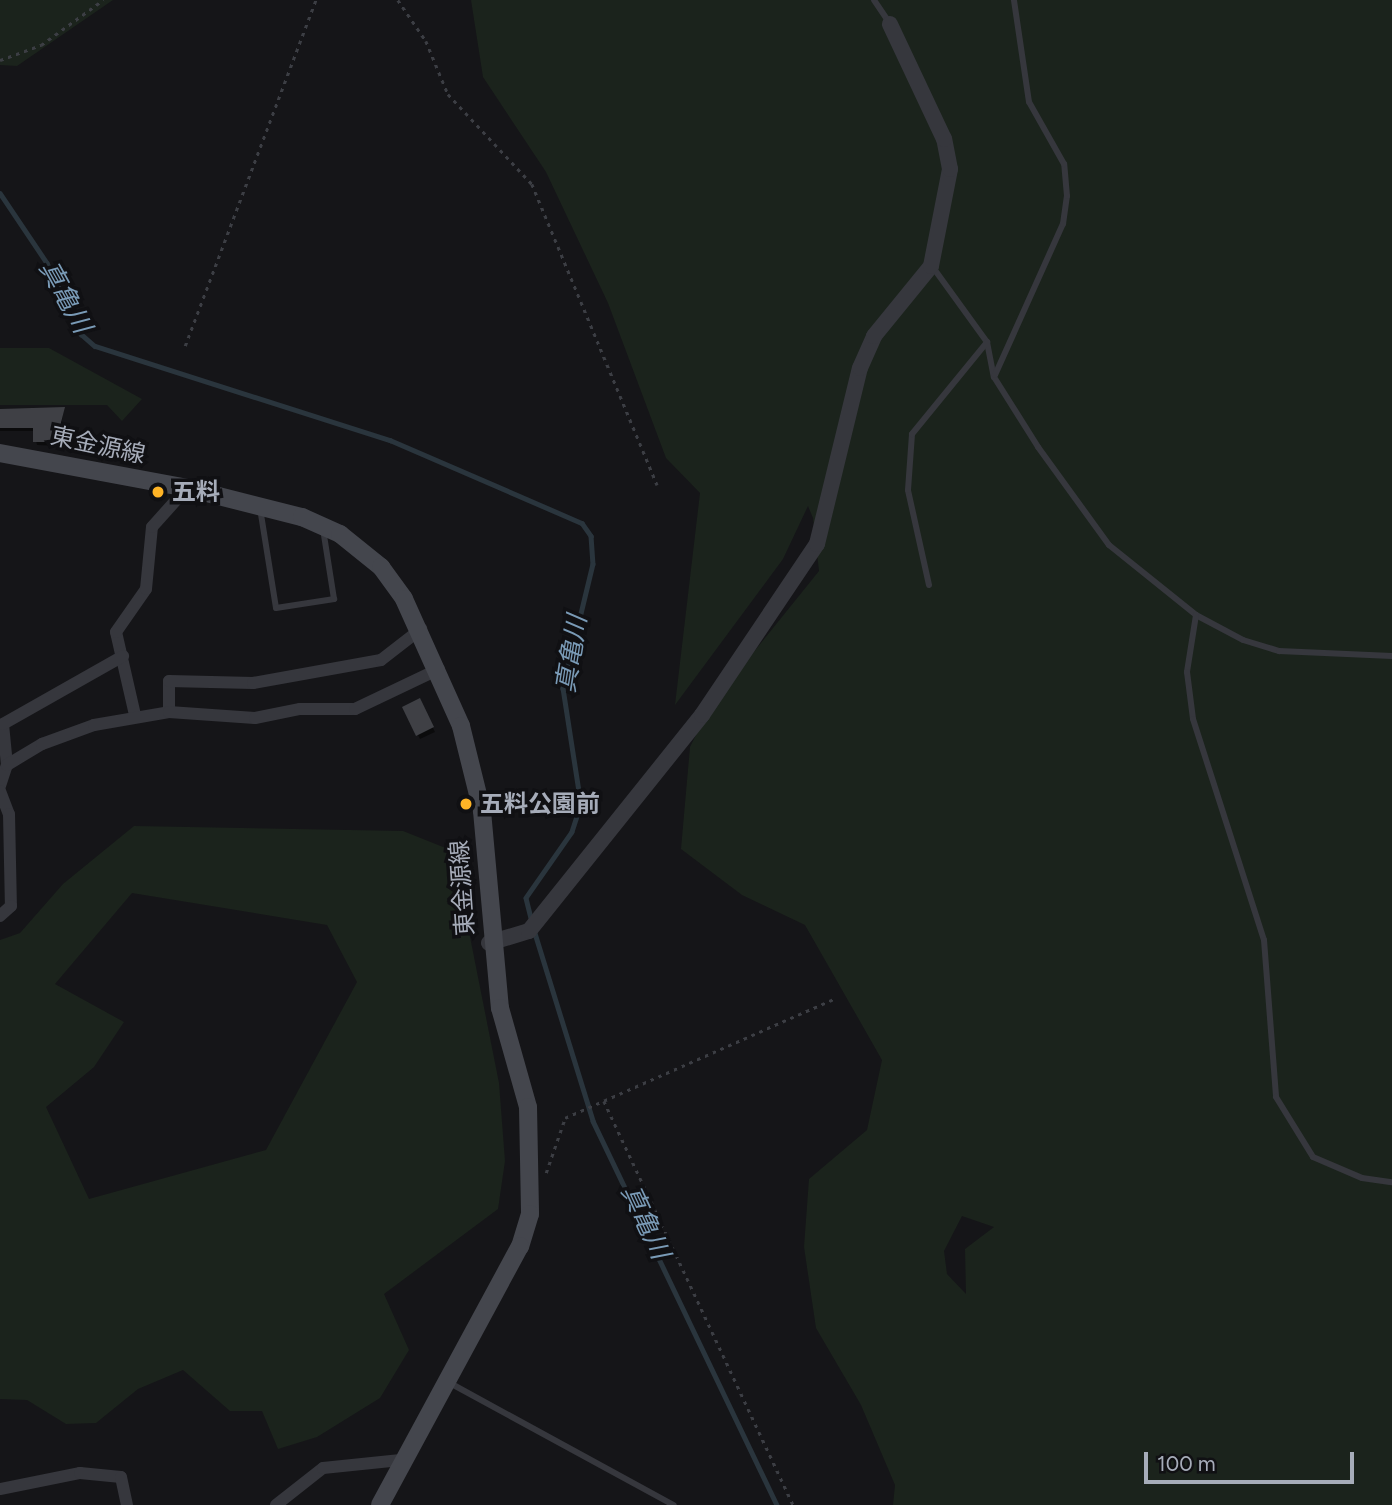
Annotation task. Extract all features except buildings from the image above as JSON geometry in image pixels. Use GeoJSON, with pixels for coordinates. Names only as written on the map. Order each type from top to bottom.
{"type":"FeatureCollection","features":[{"type":"Feature","properties":{"kind":"main road","name":"東金源線"},"geometry":{"type":"LineString","coordinates":[[0,453],[187,488],[322,526],[381,567],[421,629],[439,669],[475,775],[489,943],[528,1107],[533,1183],[520,1245],[443,1379],[380,1505]]}},
{"type":"Feature","properties":{"kind":"street"},"geometry":{"type":"LineString","coordinates":[[489,943],[529,931],[702,715],[792,587],[826,521],[867,351],[931,266],[950,153],[890,24]]}},
{"type":"Feature","properties":{"kind":"street"},"geometry":{"type":"LineString","coordinates":[[135,715],[116,632],[146,589],[152,527],[187,488]]}},
{"type":"Feature","properties":{"kind":"street"},"geometry":{"type":"LineString","coordinates":[[169,712],[169,681],[253,683],[381,660],[421,629]]}},
{"type":"Feature","properties":{"kind":"street"},"geometry":{"type":"LineString","coordinates":[[0,916],[11,906],[4,877],[9,814],[0,788],[3,724],[123,656]]}},
{"type":"Feature","properties":{"kind":"street"},"geometry":{"type":"LineString","coordinates":[[2,765],[41,744],[135,715],[169,712],[255,718],[300,709],[355,709],[439,669]]}},
{"type":"Feature","properties":{"kind":"street"},"geometry":{"type":"LineString","coordinates":[[276,1505],[323,1468],[401,1460]]}},
{"type":"Feature","properties":{"kind":"street"},"geometry":{"type":"LineString","coordinates":[[0,1489],[66,1474],[121,1477],[127,1505]]}},
{"type":"Feature","properties":{"kind":"lane"},"geometry":{"type":"LineString","coordinates":[[874,0],[890,24]]}},
{"type":"Feature","properties":{"kind":"lane"},"geometry":{"type":"LineString","coordinates":[[994,377],[1063,224],[1067,197],[1064,163],[1029,102],[1014,0]]}},
{"type":"Feature","properties":{"kind":"lane"},"geometry":{"type":"LineString","coordinates":[[931,266],[987,342],[994,377],[1087,521],[1196,615],[1279,651],[1392,656]]}},
{"type":"Feature","properties":{"kind":"lane"},"geometry":{"type":"LineString","coordinates":[[929,585],[908,490],[912,434],[987,342]]}},
{"type":"Feature","properties":{"kind":"lane"},"geometry":{"type":"LineString","coordinates":[[260,507],[276,608],[334,599],[322,526]]}},
{"type":"Feature","properties":{"kind":"lane"},"geometry":{"type":"LineString","coordinates":[[1196,615],[1187,672],[1193,719],[1264,940],[1276,1097],[1313,1157],[1362,1178],[1392,1182]]}},
{"type":"Feature","properties":{"kind":"lane"},"geometry":{"type":"LineString","coordinates":[[443,1379],[674,1505]]}},
{"type":"Feature","properties":{"kind":"path"},"geometry":{"type":"LineString","coordinates":[[0,60],[41,45],[103,0]]}},
{"type":"Feature","properties":{"kind":"path"},"geometry":{"type":"LineString","coordinates":[[185,346],[316,0]]}},
{"type":"Feature","properties":{"kind":"path"},"geometry":{"type":"LineString","coordinates":[[398,0],[426,41],[448,94],[532,184],[657,485]]}},
{"type":"Feature","properties":{"kind":"path"},"geometry":{"type":"LineString","coordinates":[[533,1183],[554,1158],[565,1118],[833,999]]}},
{"type":"Feature","properties":{"kind":"path"},"geometry":{"type":"LineString","coordinates":[[604,1101],[793,1505]]}},
{"type":"Feature","properties":{"kind":"shaded area"},"geometry":{"type":"Polygon","coordinates":[[[0,0],[113,0],[17,66],[0,65],[0,0]]]}},
{"type":"Feature","properties":{"kind":"shaded area"},"geometry":{"type":"Polygon","coordinates":[[[471,0],[1392,0],[1392,1505],[893,1505],[895,1485],[861,1405],[816,1328],[804,1247],[809,1179],[867,1130],[882,1060],[805,925],[742,895],[681,849],[690,747],[711,705],[819,571],[813,518],[808,506],[783,559],[675,705],[700,493],[666,458],[608,303],[546,172],[483,77],[471,0]],[[962,1216],[944,1251],[947,1274],[966,1294],[965,1249],[994,1227],[962,1216]]]}},
{"type":"Feature","properties":{"kind":"shaded area"},"geometry":{"type":"Polygon","coordinates":[[[0,348],[49,348],[142,399],[122,421],[107,405],[0,405],[0,348]]]}},
{"type":"Feature","properties":{"kind":"shaded area"},"geometry":{"type":"Polygon","coordinates":[[[134,826],[403,831],[453,851],[499,1083],[505,1161],[498,1209],[384,1294],[409,1350],[380,1398],[317,1437],[278,1449],[262,1411],[230,1411],[183,1370],[138,1389],[96,1423],[66,1424],[27,1400],[0,1399],[0,940],[20,933],[63,884],[134,826]],[[132,893],[55,984],[124,1022],[94,1067],[46,1107],[89,1199],[266,1150],[357,982],[327,925],[132,893]]]}},
{"type":"Feature","properties":{"kind":"waterway","name":"真亀川"},"geometry":{"type":"LineString","coordinates":[[0,193],[47,263],[81,334],[95,346],[390,440],[582,523],[591,536],[593,564],[563,688],[581,804],[572,832],[526,898],[532,922]]}},
{"type":"Feature","properties":{"kind":"waterway","name":"真亀川"},"geometry":{"type":"LineString","coordinates":[[534,930],[593,1121],[777,1505]]}},
{"type":"Feature","properties":{"kind":"place","name":"五料"},"geometry":{"type":"Point","coordinates":[158,492]}},
{"type":"Feature","properties":{"kind":"place","name":"五料公園前"},"geometry":{"type":"Point","coordinates":[466,804]}}]}
